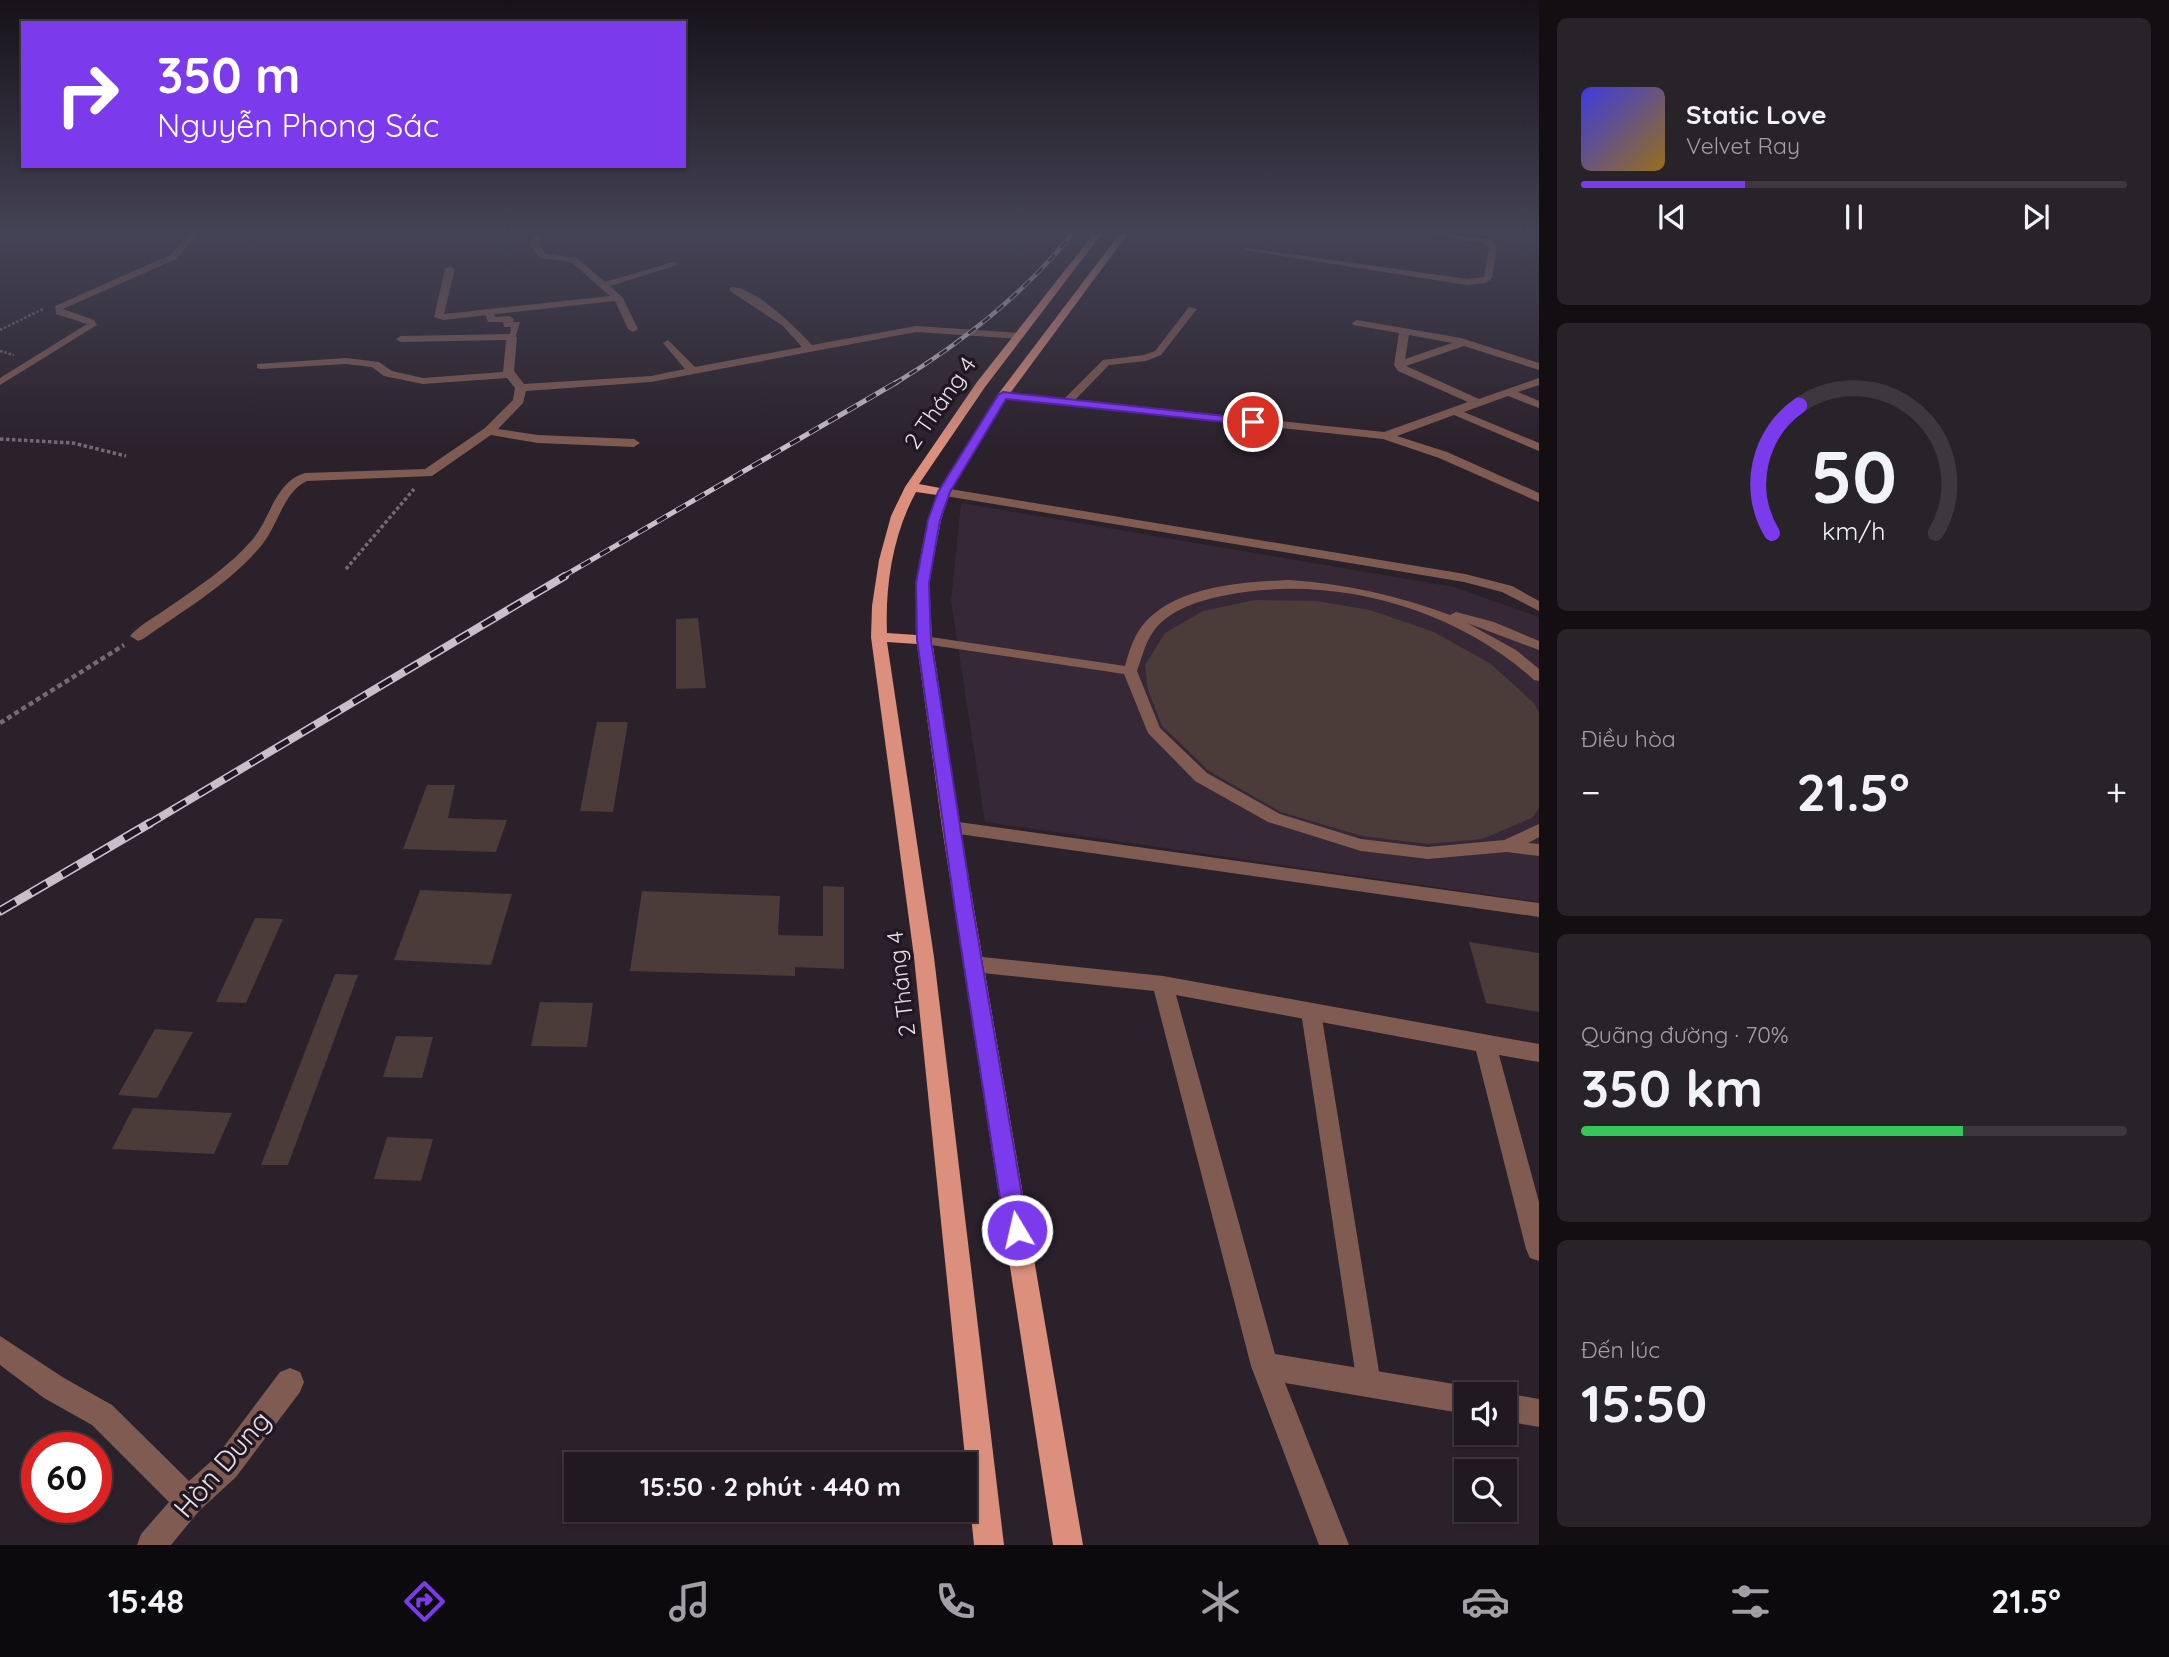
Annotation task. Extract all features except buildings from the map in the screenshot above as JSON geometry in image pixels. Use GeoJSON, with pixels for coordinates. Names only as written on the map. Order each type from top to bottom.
{"type":"FeatureCollection","features":[{"type":"Feature","properties":{"kind":"main road","name":"2 Tháng 4"},"geometry":{"type":"LineString","coordinates":[[989,1545],[924,957],[879,637],[878,612],[882,580],[898,514],[911,487],[975,392],[1044,304]]}},
{"type":"Feature","properties":{"kind":"main road","name":"2 Tháng 4"},"geometry":{"type":"LineString","coordinates":[[1068,1545],[951,827],[924,640],[922,583],[932,530],[944,492],[1003,395],[1071,304]]}},
{"type":"Feature","properties":{"kind":"main road"},"geometry":{"type":"LineString","coordinates":[[975,392],[1003,395]]}},
{"type":"Feature","properties":{"kind":"main road"},"geometry":{"type":"LineString","coordinates":[[911,487],[944,492]]}},
{"type":"Feature","properties":{"kind":"main road"},"geometry":{"type":"LineString","coordinates":[[879,637],[924,640]]}},
{"type":"Feature","properties":{"kind":"street"},"geometry":{"type":"LineString","coordinates":[[441,304],[438,315],[490,313],[566,304]]}},
{"type":"Feature","properties":{"kind":"street"},"geometry":{"type":"LineString","coordinates":[[621,304],[633,329]]}},
{"type":"Feature","properties":{"kind":"street"},"geometry":{"type":"LineString","coordinates":[[759,304],[787,324],[809,349]]}},
{"type":"Feature","properties":{"kind":"street"},"geometry":{"type":"LineString","coordinates":[[1357,323],[1464,342],[1539,367]]}},
{"type":"Feature","properties":{"kind":"street"},"geometry":{"type":"LineString","coordinates":[[521,388],[651,379],[925,329],[1020,336]]}},
{"type":"Feature","properties":{"kind":"street"},"geometry":{"type":"LineString","coordinates":[[1399,365],[1405,331]]}},
{"type":"Feature","properties":{"kind":"street"},"geometry":{"type":"LineString","coordinates":[[138,636],[243,558],[270,525],[289,485],[295,480],[305,477],[428,473],[489,431],[519,401],[521,388],[510,374],[508,359],[512,337],[401,339]]}},
{"type":"Feature","properties":{"kind":"street"},"geometry":{"type":"LineString","coordinates":[[1399,365],[1464,342]]}},
{"type":"Feature","properties":{"kind":"street"},"geometry":{"type":"LineString","coordinates":[[668,343],[692,371]]}},
{"type":"Feature","properties":{"kind":"street"},"geometry":{"type":"LineString","coordinates":[[261,366],[346,361],[375,365],[388,374],[423,380],[458,380],[510,374]]}},
{"type":"Feature","properties":{"kind":"street"},"geometry":{"type":"LineString","coordinates":[[1399,365],[1409,373],[1479,403]]}},
{"type":"Feature","properties":{"kind":"street"},"geometry":{"type":"LineString","coordinates":[[1385,436],[1539,381]]}},
{"type":"Feature","properties":{"kind":"street"},"geometry":{"type":"LineString","coordinates":[[1510,393],[1539,405]]}},
{"type":"Feature","properties":{"kind":"street"},"geometry":{"type":"LineString","coordinates":[[1003,395],[1385,436],[1443,455],[1539,498]]}},
{"type":"Feature","properties":{"kind":"street"},"geometry":{"type":"LineString","coordinates":[[1453,411],[1539,447]]}},
{"type":"Feature","properties":{"kind":"street"},"geometry":{"type":"LineString","coordinates":[[489,431],[538,439],[634,443]]}},
{"type":"Feature","properties":{"kind":"street"},"geometry":{"type":"LineString","coordinates":[[944,492],[1465,578],[1507,589],[1539,607]]}},
{"type":"Feature","properties":{"kind":"street"},"geometry":{"type":"LineString","coordinates":[[951,827],[1539,910]]}},
{"type":"Feature","properties":{"kind":"street"},"geometry":{"type":"LineString","coordinates":[[973,964],[1163,984],[1539,1053]]}},
{"type":"Feature","properties":{"kind":"street"},"geometry":{"type":"LineString","coordinates":[[1163,984],[1265,1366],[1335,1545]]}},
{"type":"Feature","properties":{"kind":"street"},"geometry":{"type":"LineString","coordinates":[[1485,1043],[1539,1249]]}},
{"type":"Feature","properties":{"kind":"street"},"geometry":{"type":"LineString","coordinates":[[0,1349],[54,1388],[82,1401],[102,1415],[189,1501]]}},
{"type":"Feature","properties":{"kind":"street"},"geometry":{"type":"LineString","coordinates":[[1265,1366],[1454,1399]]}},
{"type":"Feature","properties":{"kind":"street","name":"Hòn Dung"},"geometry":{"type":"LineString","coordinates":[[152,1545],[189,1501],[226,1467],[290,1382]]}},
{"type":"Feature","properties":{"kind":"street"},"geometry":{"type":"LineString","coordinates":[[1517,1409],[1539,1413]]}},
{"type":"Feature","properties":{"kind":"lane"},"geometry":{"type":"LineString","coordinates":[[0,382],[92,325],[91,322],[59,312],[58,308],[67,304]]}},
{"type":"Feature","properties":{"kind":"lane"},"geometry":{"type":"LineString","coordinates":[[1067,402],[1106,362],[1146,358],[1158,353],[1192,309]]}},
{"type":"Feature","properties":{"kind":"lane"},"geometry":{"type":"LineString","coordinates":[[490,313],[491,320],[509,319],[507,325],[517,324],[512,337]]}},
{"type":"Feature","properties":{"kind":"lane"},"geometry":{"type":"LineString","coordinates":[[1539,646],[1489,625],[1379,596],[1304,584],[1239,586],[1186,601],[1149,627],[1130,671],[1153,730],[1201,777],[1274,818],[1361,845],[1401,850],[1428,853],[1507,846],[1539,850]]}},
{"type":"Feature","properties":{"kind":"lane"},"geometry":{"type":"LineString","coordinates":[[1379,596],[1449,619],[1512,653],[1539,677]]}},
{"type":"Feature","properties":{"kind":"lane"},"geometry":{"type":"LineString","coordinates":[[924,640],[1130,671]]}},
{"type":"Feature","properties":{"kind":"lane"},"geometry":{"type":"LineString","coordinates":[[1507,846],[1539,830]]}},
{"type":"Feature","properties":{"kind":"lane"},"geometry":{"type":"LineString","coordinates":[[1311,1012],[1369,1384]]}},
{"type":"Feature","properties":{"kind":"path"},"geometry":{"type":"LineString","coordinates":[[0,439],[73,443],[126,456]]}},
{"type":"Feature","properties":{"kind":"path"},"geometry":{"type":"LineString","coordinates":[[346,569],[428,473]]}},
{"type":"Feature","properties":{"kind":"path"},"geometry":{"type":"LineString","coordinates":[[0,723],[138,636]]}},
{"type":"Feature","properties":{"kind":"shaded area"},"geometry":{"type":"Polygon","coordinates":[[[961,503],[1454,587],[1539,617],[1539,902],[985,822],[951,601],[961,503]]]}},
{"type":"Feature","properties":{"kind":"railway"},"geometry":{"type":"LineString","coordinates":[[894,384],[968,334],[1005,304]]}},
{"type":"Feature","properties":{"kind":"railway"},"geometry":{"type":"LineString","coordinates":[[562,577],[897,382]]}},
{"type":"Feature","properties":{"kind":"railway"},"geometry":{"type":"LineString","coordinates":[[147,825],[565,576]]}},
{"type":"Feature","properties":{"kind":"railway"},"geometry":{"type":"LineString","coordinates":[[0,911],[150,823]]}},
{"type":"Feature","properties":{"kind":"route"},"geometry":{"type":"LineString","coordinates":[[1017,1230],[951,827],[924,640],[922,583],[934,520],[944,492],[1003,395],[1253,422]]}}]}
